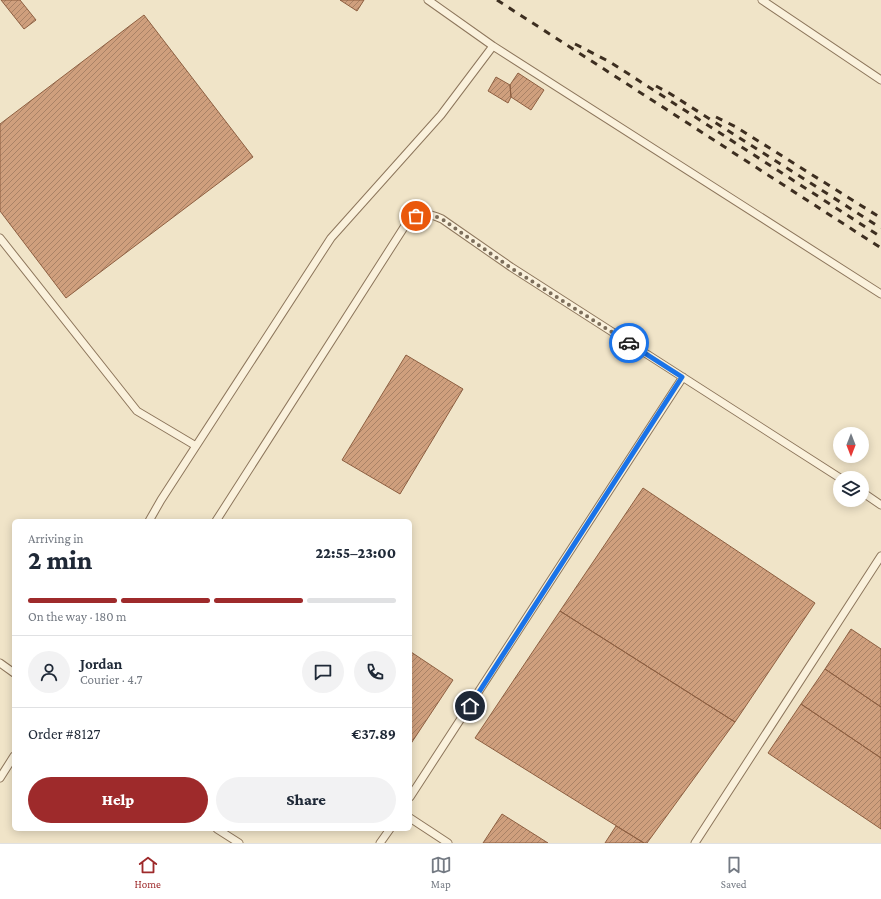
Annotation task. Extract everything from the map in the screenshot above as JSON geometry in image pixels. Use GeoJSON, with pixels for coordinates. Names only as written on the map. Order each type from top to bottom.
{"type":"FeatureCollection","features":[{"type":"Feature","properties":{"kind":"lane"},"geometry":{"type":"LineString","coordinates":[[428,0],[493,46],[881,294]]}},
{"type":"Feature","properties":{"kind":"lane"},"geometry":{"type":"LineString","coordinates":[[762,0],[881,80]]}},
{"type":"Feature","properties":{"kind":"lane"},"geometry":{"type":"LineString","coordinates":[[150,519],[331,238],[441,115],[493,46]]}},
{"type":"Feature","properties":{"kind":"lane"},"geometry":{"type":"LineString","coordinates":[[217,519],[408,221],[416,216],[425,214],[442,219],[511,268],[833,474]]}},
{"type":"Feature","properties":{"kind":"lane"},"geometry":{"type":"LineString","coordinates":[[0,238],[138,411],[196,446]]}},
{"type":"Feature","properties":{"kind":"lane"},"geometry":{"type":"LineString","coordinates":[[412,794],[682,377]]}},
{"type":"Feature","properties":{"kind":"lane"},"geometry":{"type":"LineString","coordinates":[[869,497],[881,505]]}},
{"type":"Feature","properties":{"kind":"lane"},"geometry":{"type":"LineString","coordinates":[[695,843],[881,556]]}},
{"type":"Feature","properties":{"kind":"lane"},"geometry":{"type":"LineString","coordinates":[[0,663],[12,672]]}},
{"type":"Feature","properties":{"kind":"lane"},"geometry":{"type":"LineString","coordinates":[[0,778],[12,759]]}},
{"type":"Feature","properties":{"kind":"lane"},"geometry":{"type":"LineString","coordinates":[[412,819],[448,843]]}},
{"type":"Feature","properties":{"kind":"lane"},"geometry":{"type":"LineString","coordinates":[[220,831],[238,843]]}},
{"type":"Feature","properties":{"kind":"lane"},"geometry":{"type":"LineString","coordinates":[[380,843],[389,831]]}},
{"type":"Feature","properties":{"kind":"building"},"geometry":{"type":"Polygon","coordinates":[[[1,0],[20,0],[36,20],[24,29],[1,0]]]}},
{"type":"Feature","properties":{"kind":"building"},"geometry":{"type":"Polygon","coordinates":[[[340,0],[364,0],[357,11],[340,0]]]}},
{"type":"Feature","properties":{"kind":"building"},"geometry":{"type":"Polygon","coordinates":[[[144,15],[253,157],[66,298],[0,211],[0,124],[144,15]]]}},
{"type":"Feature","properties":{"kind":"building"},"geometry":{"type":"Polygon","coordinates":[[[518,73],[544,90],[531,110],[511,97],[510,85],[518,73]]]}},
{"type":"Feature","properties":{"kind":"building"},"geometry":{"type":"Polygon","coordinates":[[[496,77],[510,85],[511,97],[508,103],[488,91],[496,77]]]}},
{"type":"Feature","properties":{"kind":"building"},"geometry":{"type":"Polygon","coordinates":[[[406,355],[463,389],[400,494],[342,460],[406,355]]]}},
{"type":"Feature","properties":{"kind":"building"},"geometry":{"type":"Polygon","coordinates":[[[643,488],[815,603],[735,722],[560,611],[643,488]]]}},
{"type":"Feature","properties":{"kind":"building"},"geometry":{"type":"Polygon","coordinates":[[[560,611],[735,722],[647,843],[644,843],[475,738],[560,611]]]}},
{"type":"Feature","properties":{"kind":"building"},"geometry":{"type":"Polygon","coordinates":[[[851,629],[881,649],[881,707],[825,669],[851,629]]]}},
{"type":"Feature","properties":{"kind":"building"},"geometry":{"type":"Polygon","coordinates":[[[412,653],[453,680],[412,742],[412,653]]]}},
{"type":"Feature","properties":{"kind":"building"},"geometry":{"type":"Polygon","coordinates":[[[825,669],[881,707],[881,758],[801,704],[825,669]]]}},
{"type":"Feature","properties":{"kind":"building"},"geometry":{"type":"Polygon","coordinates":[[[801,704],[881,758],[881,829],[768,753],[801,704]]]}},
{"type":"Feature","properties":{"kind":"building"},"geometry":{"type":"Polygon","coordinates":[[[502,814],[548,843],[483,843],[502,814]]]}},
{"type":"Feature","properties":{"kind":"building"},"geometry":{"type":"Polygon","coordinates":[[[616,826],[644,843],[605,843],[616,826]]]}},
{"type":"Feature","properties":{"kind":"railway"},"geometry":{"type":"LineString","coordinates":[[497,0],[881,248]]}},
{"type":"Feature","properties":{"kind":"railway"},"geometry":{"type":"LineString","coordinates":[[575,44],[610,62],[881,237]]}},
{"type":"Feature","properties":{"kind":"railway"},"geometry":{"type":"LineString","coordinates":[[656,86],[881,228]]}},
{"type":"Feature","properties":{"kind":"railway"},"geometry":{"type":"LineString","coordinates":[[716,117],[736,127],[881,218]]}},
{"type":"Feature","properties":{"kind":"way so far"},"geometry":{"type":"LineString","coordinates":[[416,216],[425,214],[442,219],[511,268],[629,343]]}},
{"type":"Feature","properties":{"kind":"route"},"geometry":{"type":"LineString","coordinates":[[470,706],[682,377],[629,343]]}}]}
